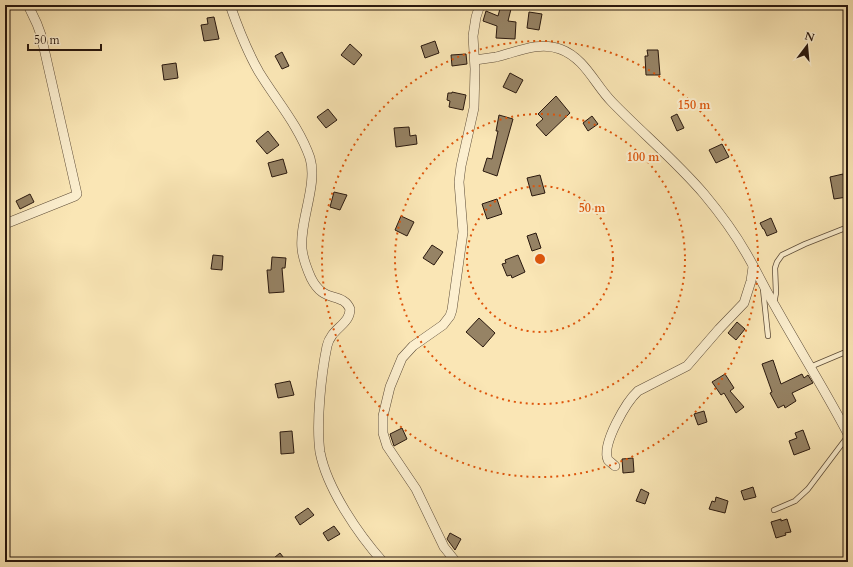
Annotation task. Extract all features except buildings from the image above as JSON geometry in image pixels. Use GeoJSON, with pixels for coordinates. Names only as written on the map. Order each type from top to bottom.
{"type":"FeatureCollection","features":[{"type":"Feature","properties":{"kind":"street"},"geometry":{"type":"LineString","coordinates":[[5,224],[75,196],[76,194],[41,35],[28,5]]}},
{"type":"Feature","properties":{"kind":"street"},"geometry":{"type":"LineString","coordinates":[[230,5],[253,61],[294,126],[306,148],[310,160],[312,179],[302,242],[305,262],[312,280],[322,293],[346,303],[350,309],[345,322],[333,332],[327,345],[318,432],[320,452],[324,467],[346,512],[368,544],[383,562]]}},
{"type":"Feature","properties":{"kind":"street"},"geometry":{"type":"LineString","coordinates":[[456,562],[444,547],[416,489],[387,446],[383,433],[382,416],[390,387],[402,358],[413,346],[443,325],[450,316],[452,310],[463,232],[459,182],[461,166],[474,108],[474,36],[476,16],[480,5]]}},
{"type":"Feature","properties":{"kind":"street"},"geometry":{"type":"LineString","coordinates":[[475,60],[542,46],[555,47],[576,58],[612,102],[704,194],[727,225],[747,254],[763,286],[825,390],[847,432]]}},
{"type":"Feature","properties":{"kind":"street"},"geometry":{"type":"LineString","coordinates":[[615,466],[608,460],[607,450],[611,434],[632,397],[638,391],[687,366],[744,303],[751,281],[753,267]]}},
{"type":"Feature","properties":{"kind":"lane"},"geometry":{"type":"LineString","coordinates":[[774,304],[776,293],[775,268],[782,255],[848,227]]}},
{"type":"Feature","properties":{"kind":"lane"},"geometry":{"type":"LineString","coordinates":[[763,286],[768,336]]}},
{"type":"Feature","properties":{"kind":"lane"},"geometry":{"type":"LineString","coordinates":[[810,367],[848,351]]}},
{"type":"Feature","properties":{"kind":"lane"},"geometry":{"type":"LineString","coordinates":[[774,510],[795,501],[808,488],[847,432],[848,417]]}}]}
